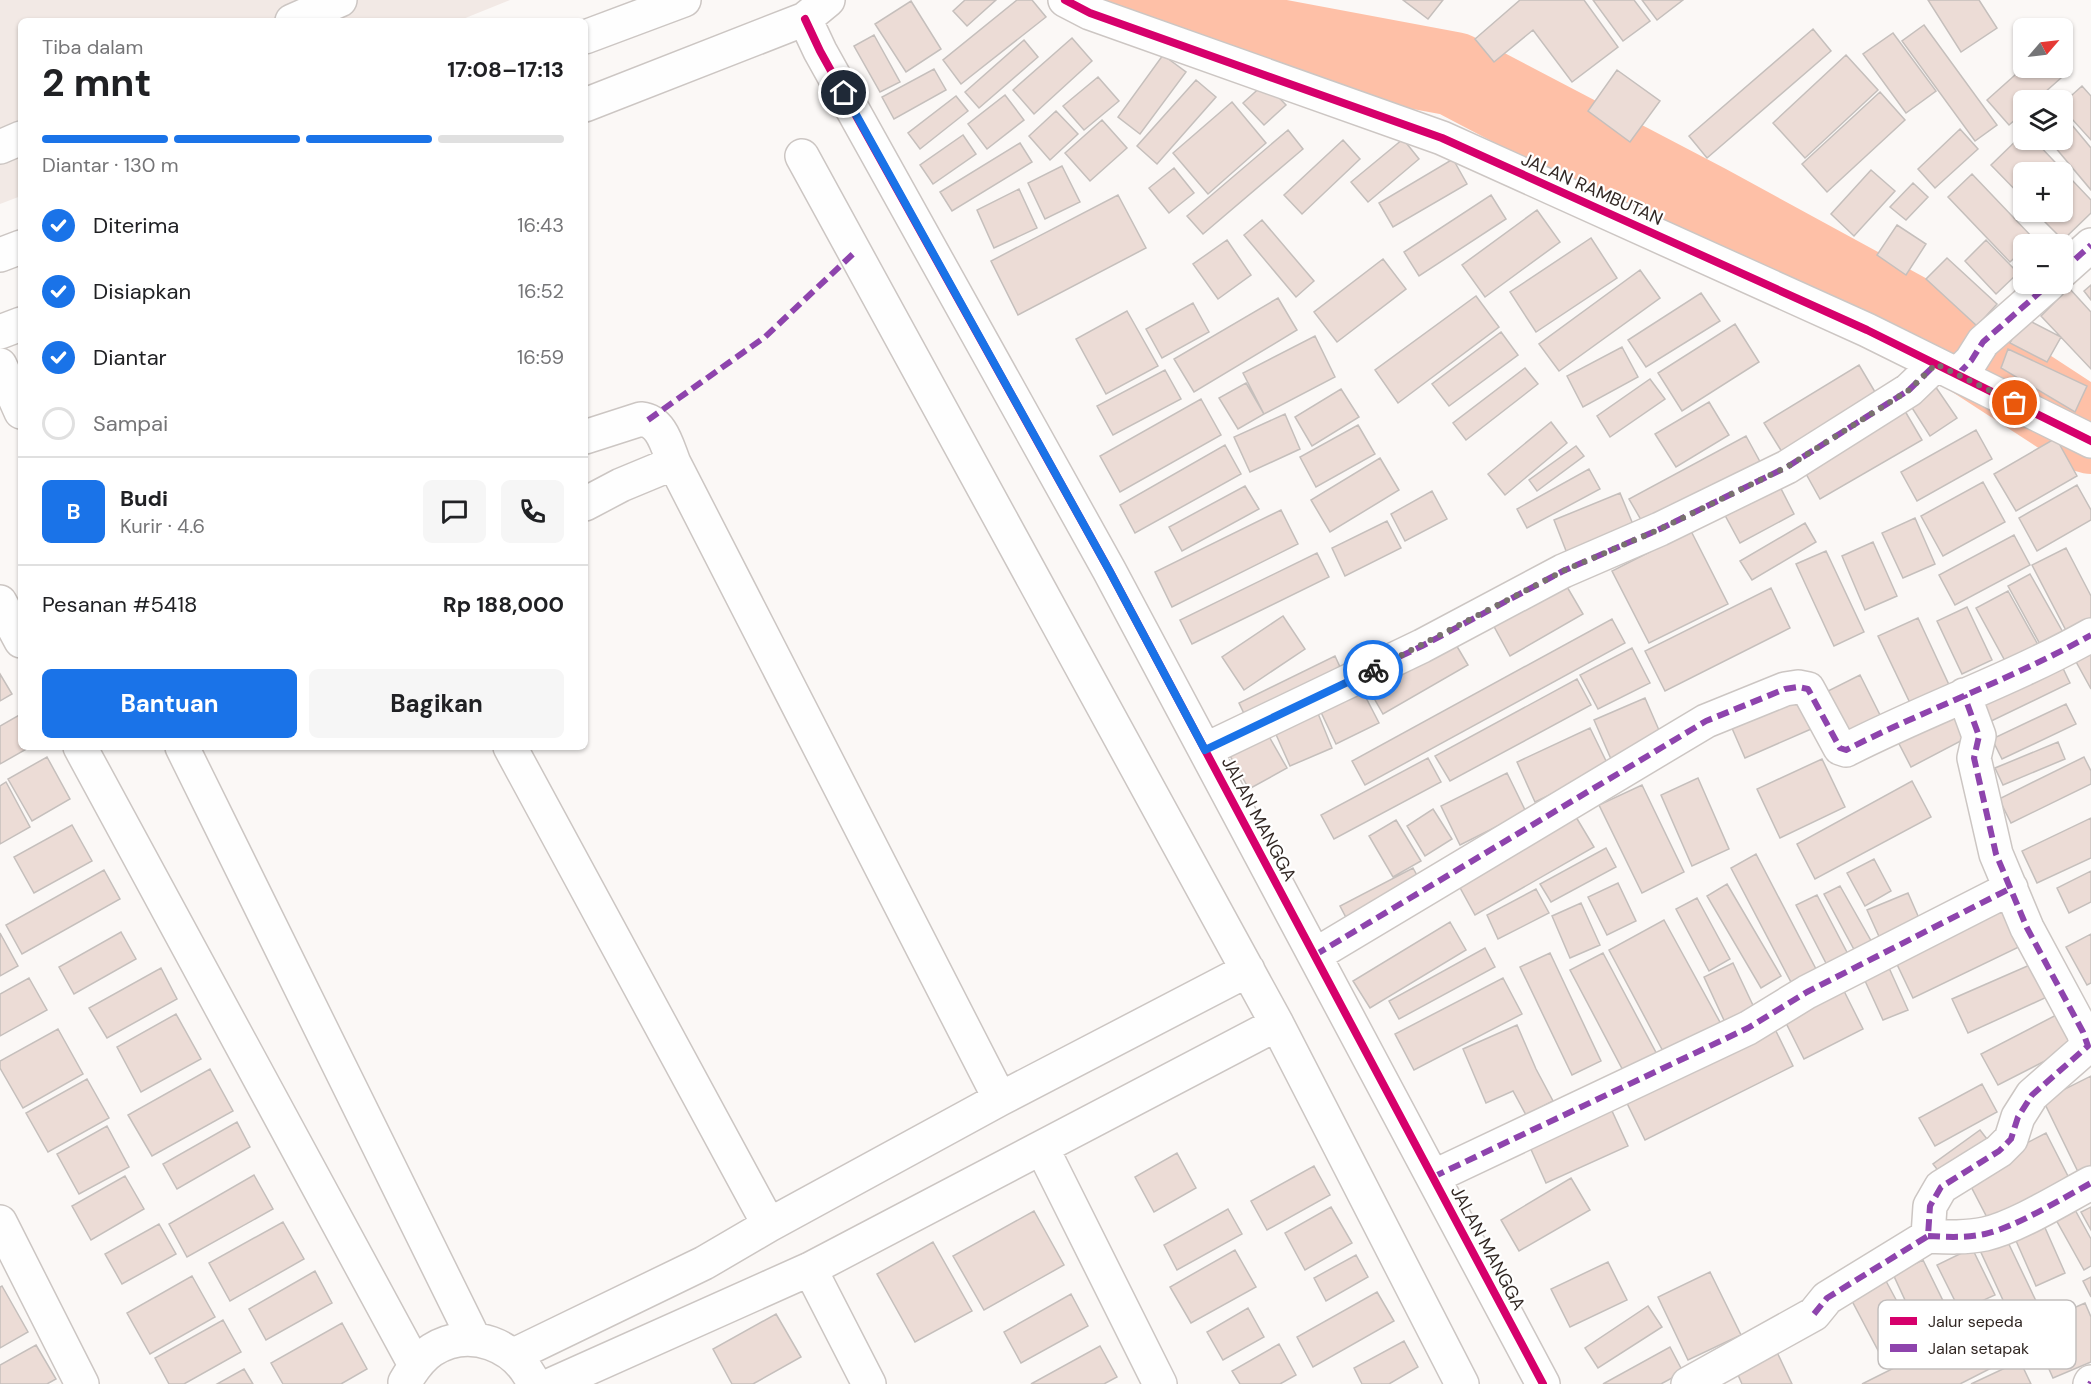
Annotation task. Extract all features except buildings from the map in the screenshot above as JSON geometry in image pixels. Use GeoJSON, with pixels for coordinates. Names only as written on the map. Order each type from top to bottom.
{"type":"FeatureCollection","features":[{"type":"Feature","properties":{"kind":"street"},"geometry":{"type":"LineString","coordinates":[[299,18],[340,0]]}},
{"type":"Feature","properties":{"kind":"street"},"geometry":{"type":"LineString","coordinates":[[588,35],[646,6],[684,0]]}},
{"type":"Feature","properties":{"kind":"street","name":"JALAN RAMBUTAN"},"geometry":{"type":"LineString","coordinates":[[1065,0],[1090,13],[1442,138],[1868,330],[1962,360],[2091,441]]}},
{"type":"Feature","properties":{"kind":"street"},"geometry":{"type":"LineString","coordinates":[[588,104],[816,10]]}},
{"type":"Feature","properties":{"kind":"street","name":"JALAN MANGGA"},"geometry":{"type":"LineString","coordinates":[[816,10],[826,62],[1109,570],[1543,1384]]}},
{"type":"Feature","properties":{"kind":"street"},"geometry":{"type":"LineString","coordinates":[[0,147],[18,139]]}},
{"type":"Feature","properties":{"kind":"street"},"geometry":{"type":"LineString","coordinates":[[802,156],[1248,970],[1462,1384]]}},
{"type":"Feature","properties":{"kind":"street"},"geometry":{"type":"LineString","coordinates":[[2073,262],[2091,246]]}},
{"type":"Feature","properties":{"kind":"street"},"geometry":{"type":"LineString","coordinates":[[0,255],[18,248]]}},
{"type":"Feature","properties":{"kind":"street"},"geometry":{"type":"LineString","coordinates":[[1205,750],[1422,646],[1563,571],[1660,529],[1787,467],[1909,390],[1962,360],[2038,294]]}},
{"type":"Feature","properties":{"kind":"street"},"geometry":{"type":"LineString","coordinates":[[0,332],[18,325]]}},
{"type":"Feature","properties":{"kind":"street"},"geometry":{"type":"LineString","coordinates":[[0,365],[18,405]]}},
{"type":"Feature","properties":{"kind":"street"},"geometry":{"type":"LineString","coordinates":[[588,436],[641,419],[648,420],[663,435],[674,463],[1000,1099]]}},
{"type":"Feature","properties":{"kind":"street"},"geometry":{"type":"LineString","coordinates":[[588,502],[621,485],[674,463]]}},
{"type":"Feature","properties":{"kind":"street"},"geometry":{"type":"LineString","coordinates":[[1315,955],[1706,721],[1785,689],[1798,687],[1808,689],[1840,748],[1846,750],[1899,723],[2059,653],[2091,635]]}},
{"type":"Feature","properties":{"kind":"street"},"geometry":{"type":"LineString","coordinates":[[1928,1236],[1930,1206],[1941,1187],[1999,1151],[2011,1139],[2018,1117],[2032,1095],[2088,1046],[2083,1032],[2028,928],[1996,854],[1974,758],[1979,736],[1964,695]]}},
{"type":"Feature","properties":{"kind":"street"},"geometry":{"type":"LineString","coordinates":[[82,750],[410,1374],[431,1350],[452,1341],[474,1339],[495,1344],[514,1355],[528,1371],[534,1384]]}},
{"type":"Feature","properties":{"kind":"street"},"geometry":{"type":"LineString","coordinates":[[183,750],[474,1339]]}},
{"type":"Feature","properties":{"kind":"street"},"geometry":{"type":"LineString","coordinates":[[512,750],[769,1225]]}},
{"type":"Feature","properties":{"kind":"street"},"geometry":{"type":"LineString","coordinates":[[1433,1177],[1748,1028],[1807,992],[2011,888]]}},
{"type":"Feature","properties":{"kind":"street"},"geometry":{"type":"LineString","coordinates":[[514,1355],[704,1263],[1000,1099],[1248,970]]}},
{"type":"Feature","properties":{"kind":"street"},"geometry":{"type":"LineString","coordinates":[[553,1384],[810,1269],[1277,1024]]}},
{"type":"Feature","properties":{"kind":"street"},"geometry":{"type":"LineString","coordinates":[[1042,1148],[1160,1384]]}},
{"type":"Feature","properties":{"kind":"street"},"geometry":{"type":"LineString","coordinates":[[1688,1384],[1814,1314],[1827,1298],[1928,1236],[1959,1238],[2004,1228],[2091,1183]]}},
{"type":"Feature","properties":{"kind":"street"},"geometry":{"type":"LineString","coordinates":[[0,1222],[82,1384]]}},
{"type":"Feature","properties":{"kind":"street"},"geometry":{"type":"LineString","coordinates":[[810,1269],[869,1384]]}},
{"type":"Feature","properties":{"kind":"shaded area"},"geometry":{"type":"Polygon","coordinates":[[[0,0],[510,0],[465,18],[18,18],[18,197],[0,204],[0,0]]]}},
{"type":"Feature","properties":{"kind":"waterway"},"geometry":{"type":"LineString","coordinates":[[1149,0],[1208,28],[1454,74],[1706,206],[1937,332],[2091,432]]}},
{"type":"Feature","properties":{"kind":"marked path"},"geometry":{"type":"LineString","coordinates":[[2073,261],[2091,245]]}},
{"type":"Feature","properties":{"kind":"marked path"},"geometry":{"type":"LineString","coordinates":[[648,420],[765,337],[855,252]]}},
{"type":"Feature","properties":{"kind":"marked path"},"geometry":{"type":"LineString","coordinates":[[1958,374],[1971,361],[1983,342],[2038,294]]}},
{"type":"Feature","properties":{"kind":"marked path"},"geometry":{"type":"LineString","coordinates":[[1205,750],[1422,646],[1563,571],[1660,529],[1787,467],[1909,390],[1936,364]]}},
{"type":"Feature","properties":{"kind":"marked path"},"geometry":{"type":"LineString","coordinates":[[1315,955],[1706,721],[1785,689],[1798,687],[1808,689],[1840,748],[1846,750],[2031,666],[2091,635]]}},
{"type":"Feature","properties":{"kind":"marked path"},"geometry":{"type":"LineString","coordinates":[[1814,1314],[1827,1298],[1928,1236],[1930,1206],[1941,1187],[1999,1151],[2011,1139],[2018,1117],[2032,1095],[2088,1046],[2083,1032],[2027,928],[1996,854],[1974,758],[1979,736],[1964,695]]}},
{"type":"Feature","properties":{"kind":"marked path"},"geometry":{"type":"LineString","coordinates":[[1433,1177],[1748,1028],[1807,992],[2011,888]]}},
{"type":"Feature","properties":{"kind":"marked path"},"geometry":{"type":"LineString","coordinates":[[1928,1236],[1985,1234],[2038,1212],[2091,1183]]}},
{"type":"Feature","properties":{"kind":"cycle path"},"geometry":{"type":"LineString","coordinates":[[1065,0],[1090,13],[1442,138],[1867,330],[2091,441]]}},
{"type":"Feature","properties":{"kind":"cycle path"},"geometry":{"type":"LineString","coordinates":[[805,19],[820,51],[1109,570],[1543,1384]]}},
{"type":"Feature","properties":{"kind":"way so far"},"geometry":{"type":"LineString","coordinates":[[1373,670],[1563,571],[1660,529],[1787,467],[1807,452],[1909,390],[1936,364],[2015,403]]}},
{"type":"Feature","properties":{"kind":"route"},"geometry":{"type":"LineString","coordinates":[[844,93],[1109,570],[1205,750],[1373,670]]}}]}
